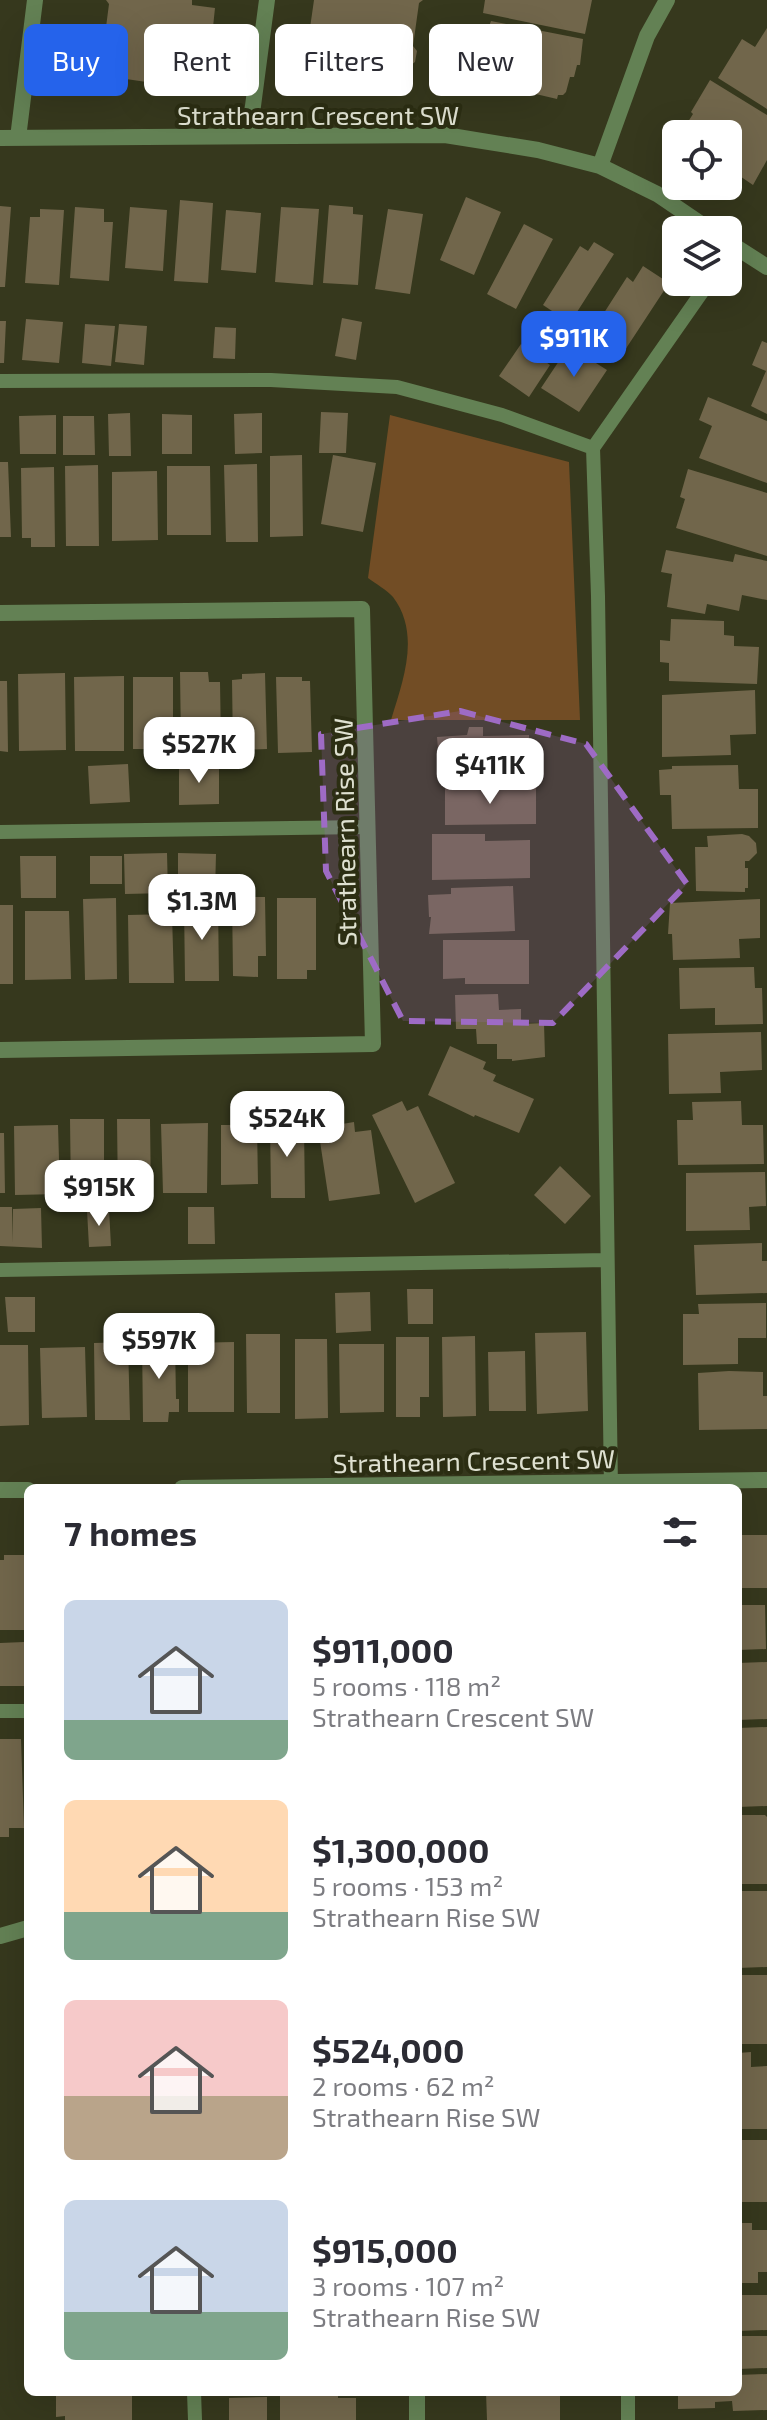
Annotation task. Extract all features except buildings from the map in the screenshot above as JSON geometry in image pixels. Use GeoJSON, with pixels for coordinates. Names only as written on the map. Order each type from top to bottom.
{"type":"FeatureCollection","features":[{"type":"Feature","properties":{"kind":"street"},"geometry":{"type":"LineString","coordinates":[[18,138],[35,0]]}},
{"type":"Feature","properties":{"kind":"street"},"geometry":{"type":"LineString","coordinates":[[249,136],[267,0]]}},
{"type":"Feature","properties":{"kind":"street"},"geometry":{"type":"LineString","coordinates":[[600,166],[647,36],[667,0]]}},
{"type":"Feature","properties":{"kind":"street","name":"Strathearn Crescent SW"},"geometry":{"type":"LineString","coordinates":[[0,138],[445,135],[538,150],[600,166],[657,194],[689,216]]}},
{"type":"Feature","properties":{"kind":"street"},"geometry":{"type":"LineString","coordinates":[[742,253],[767,267]]}},
{"type":"Feature","properties":{"kind":"street","name":"Strathearn Rise SW"},"geometry":{"type":"LineString","coordinates":[[0,613],[362,609],[373,1044],[0,1050]]}},
{"type":"Feature","properties":{"kind":"street","name":"Strathearn Crescent SW"},"geometry":{"type":"LineString","coordinates":[[642,1484],[767,1480]]}},
{"type":"Feature","properties":{"kind":"street"},"geometry":{"type":"LineString","coordinates":[[0,1490],[24,1490]]}},
{"type":"Feature","properties":{"kind":"street"},"geometry":{"type":"LineString","coordinates":[[0,1936],[24,1929]]}},
{"type":"Feature","properties":{"kind":"street"},"geometry":{"type":"LineString","coordinates":[[417,2396],[417,2420]]}},
{"type":"Feature","properties":{"kind":"lane"},"geometry":{"type":"LineString","coordinates":[[611,1484],[593,448],[699,296]]}},
{"type":"Feature","properties":{"kind":"lane"},"geometry":{"type":"LineString","coordinates":[[0,381],[271,380],[397,387],[502,415],[593,448]]}},
{"type":"Feature","properties":{"kind":"lane"},"geometry":{"type":"LineString","coordinates":[[0,832],[367,827]]}},
{"type":"Feature","properties":{"kind":"lane"},"geometry":{"type":"LineString","coordinates":[[0,1270],[607,1260]]}},
{"type":"Feature","properties":{"kind":"lane"},"geometry":{"type":"LineString","coordinates":[[0,1711],[24,1711]]}},
{"type":"Feature","properties":{"kind":"lane"},"geometry":{"type":"LineString","coordinates":[[194,2396],[195,2420]]}},
{"type":"Feature","properties":{"kind":"lane"},"geometry":{"type":"LineString","coordinates":[[628,2396],[628,2420]]}},
{"type":"Feature","properties":{"kind":"highlighted area"},"geometry":{"type":"Polygon","coordinates":[[[460,711],[586,744],[687,884],[553,1023],[403,1021],[326,871],[321,734],[460,711]]]}},
{"type":"Feature","properties":{"kind":"shaded area"},"geometry":{"type":"Polygon","coordinates":[[[390,415],[569,462],[580,720],[391,720],[407,658],[406,626],[393,597],[368,578],[390,415]]]}}]}
